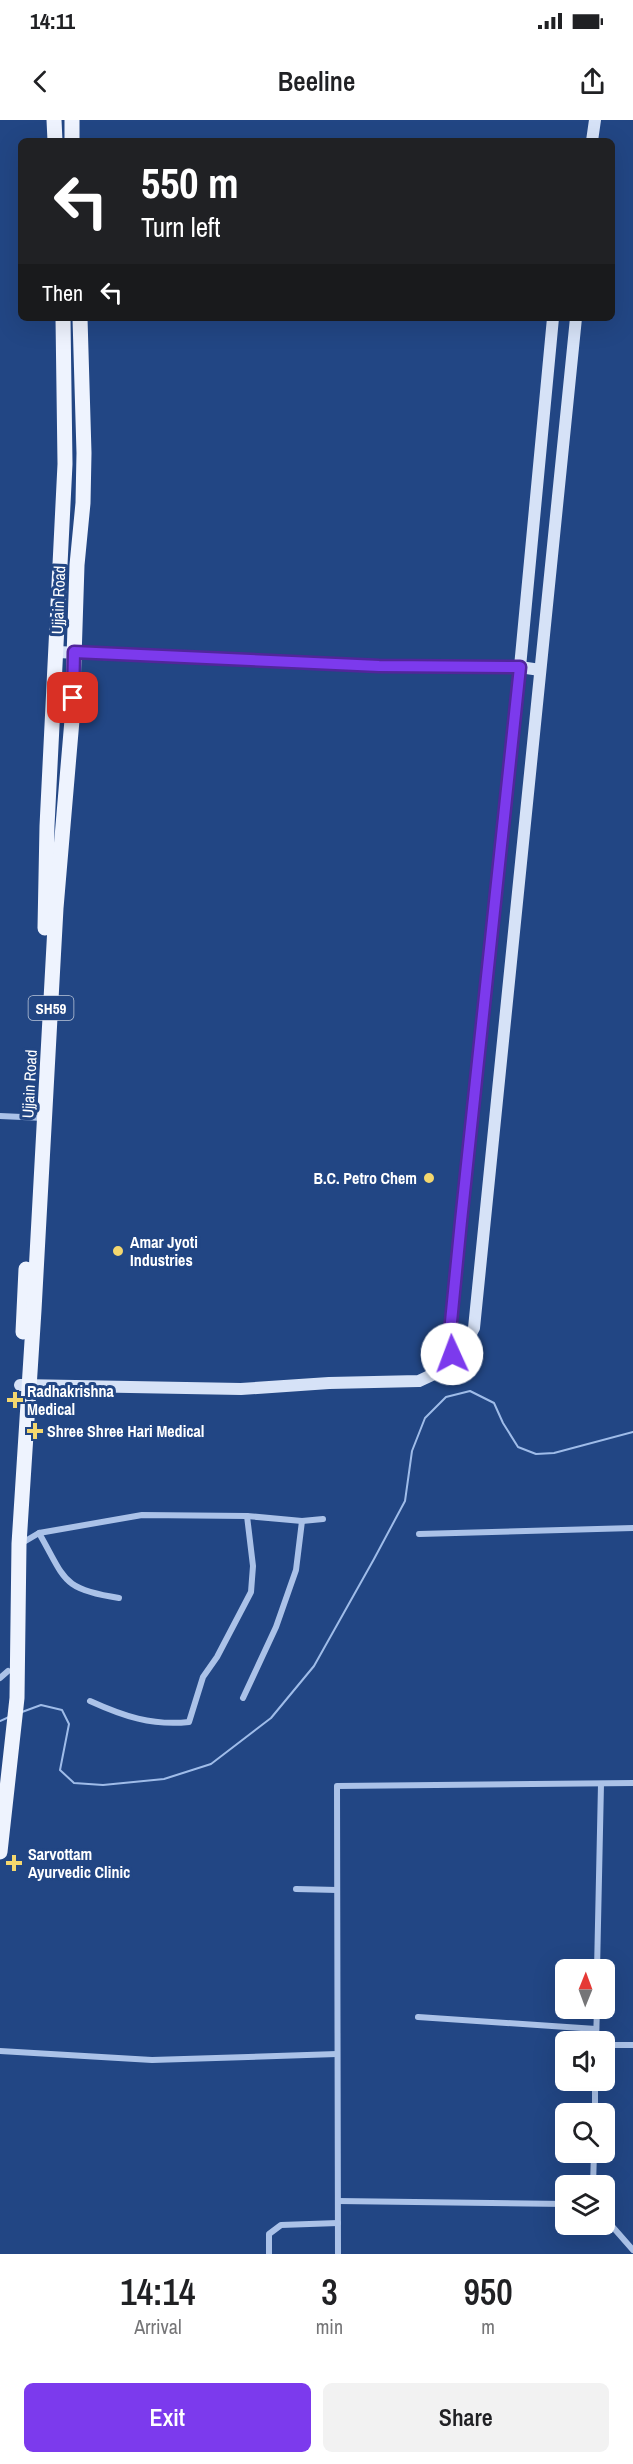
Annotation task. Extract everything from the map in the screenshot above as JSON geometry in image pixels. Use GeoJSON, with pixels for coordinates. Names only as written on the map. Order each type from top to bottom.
{"type":"FeatureCollection","features":[{"type":"Feature","properties":{"kind":"main road"},"geometry":{"type":"LineString","coordinates":[[54,120],[55,138]]}},
{"type":"Feature","properties":{"kind":"main road"},"geometry":{"type":"LineString","coordinates":[[72,120],[72,138]]}},
{"type":"Feature","properties":{"kind":"main road","name":"Ujjain Road"},"geometry":{"type":"LineString","coordinates":[[40,1118],[65,464],[63,321]]}},
{"type":"Feature","properties":{"kind":"main road","name":"Ujjain Road"},"geometry":{"type":"LineString","coordinates":[[12,1699],[4,1674],[40,1118],[72,720],[84,453],[80,321]]}},
{"type":"Feature","properties":{"kind":"main road","name":"Ujjain Road"},"geometry":{"type":"LineString","coordinates":[[0,1852],[12,1699],[24,1385]]}},
{"type":"Feature","properties":{"kind":"main road","name":"Ujjain Road"},"geometry":{"type":"LineString","coordinates":[[0,1772],[10,1728]]}},
{"type":"Feature","properties":{"kind":"street"},"geometry":{"type":"LineString","coordinates":[[592,138],[595,120]]}},
{"type":"Feature","properties":{"kind":"street"},"geometry":{"type":"LineString","coordinates":[[452,1354],[450,1332],[520,667],[553,321]]}},
{"type":"Feature","properties":{"kind":"street"},"geometry":{"type":"LineString","coordinates":[[24,1385],[241,1389],[329,1383],[418,1381],[434,1374],[467,1341],[474,1328],[576,321]]}},
{"type":"Feature","properties":{"kind":"street"},"geometry":{"type":"LineString","coordinates":[[57,652],[379,666],[520,667],[540,670]]}},
{"type":"Feature","properties":{"kind":"street"},"geometry":{"type":"LineString","coordinates":[[0,1116],[40,1118]]}},
{"type":"Feature","properties":{"kind":"street"},"geometry":{"type":"LineString","coordinates":[[19,1544],[39,1533],[142,1515],[247,1516],[302,1521],[323,1519]]}},
{"type":"Feature","properties":{"kind":"street"},"geometry":{"type":"LineString","coordinates":[[90,1701],[124,1717],[142,1721],[175,1724],[189,1722],[203,1677],[251,1593],[253,1566],[247,1516]]}},
{"type":"Feature","properties":{"kind":"street"},"geometry":{"type":"LineString","coordinates":[[243,1698],[276,1627],[296,1570],[302,1521]]}},
{"type":"Feature","properties":{"kind":"street"},"geometry":{"type":"LineString","coordinates":[[419,1534],[633,1528]]}},
{"type":"Feature","properties":{"kind":"street"},"geometry":{"type":"LineString","coordinates":[[39,1533],[58,1570],[72,1585],[87,1592],[119,1598]]}},
{"type":"Feature","properties":{"kind":"street"},"geometry":{"type":"LineString","coordinates":[[338,2254],[336,1786],[633,1783]]}},
{"type":"Feature","properties":{"kind":"street"},"geometry":{"type":"LineString","coordinates":[[597,1959],[601,1784]]}},
{"type":"Feature","properties":{"kind":"street"},"geometry":{"type":"LineString","coordinates":[[296,1889],[337,1890]]}},
{"type":"Feature","properties":{"kind":"street"},"geometry":{"type":"LineString","coordinates":[[418,2017],[596,2029],[596,2019]]}},
{"type":"Feature","properties":{"kind":"street"},"geometry":{"type":"LineString","coordinates":[[615,2045],[633,2045]]}},
{"type":"Feature","properties":{"kind":"street"},"geometry":{"type":"LineString","coordinates":[[0,2051],[152,2060],[338,2054]]}},
{"type":"Feature","properties":{"kind":"street"},"geometry":{"type":"LineString","coordinates":[[338,2201],[555,2204]]}},
{"type":"Feature","properties":{"kind":"street"},"geometry":{"type":"LineString","coordinates":[[269,2254],[269,2234],[281,2225],[338,2223]]}},
{"type":"Feature","properties":{"kind":"street"},"geometry":{"type":"LineString","coordinates":[[615,2230],[633,2250]]}},
{"type":"Feature","properties":{"kind":"waterway"},"geometry":{"type":"LineString","coordinates":[[22,1712],[41,1705],[62,1710],[69,1724],[60,1770],[74,1783],[103,1785],[164,1779],[211,1764],[271,1718],[314,1666],[405,1501],[412,1451],[425,1418],[446,1397],[470,1391],[494,1403],[518,1447],[536,1454],[554,1453],[633,1432]]}},
{"type":"Feature","properties":{"kind":"waterway"},"geometry":{"type":"LineString","coordinates":[[0,1721],[9,1717]]}},
{"type":"Feature","properties":{"kind":"place","name":"B.C. Petro Chem"},"geometry":{"type":"Point","coordinates":[429,1178]}},
{"type":"Feature","properties":{"kind":"place","name":"Amar Jyoti Industries"},"geometry":{"type":"Point","coordinates":[118,1251]}},
{"type":"Feature","properties":{"kind":"place","name":"Radhakrishna Medical"},"geometry":{"type":"Point","coordinates":[15,1400]}},
{"type":"Feature","properties":{"kind":"place","name":"Shree Shree Hari Medical"},"geometry":{"type":"Point","coordinates":[35,1431]}},
{"type":"Feature","properties":{"kind":"place","name":"Sarvottam Ayurvedic Clinic"},"geometry":{"type":"Point","coordinates":[14,1863]}},
{"type":"Feature","properties":{"kind":"route"},"geometry":{"type":"LineString","coordinates":[[73,698],[74,652],[379,666],[520,667],[450,1332],[452,1354]]}}]}
